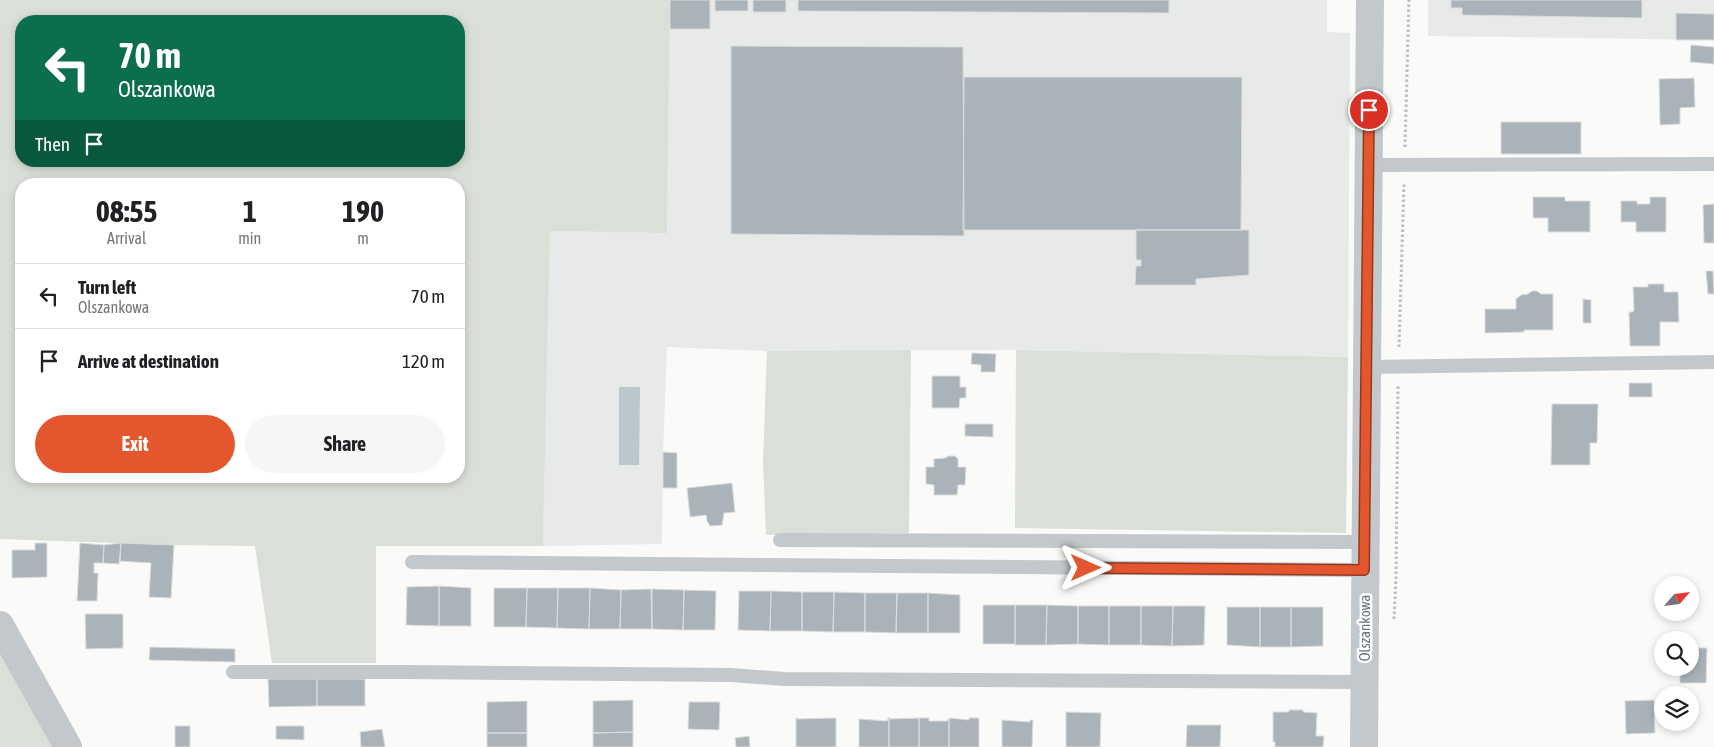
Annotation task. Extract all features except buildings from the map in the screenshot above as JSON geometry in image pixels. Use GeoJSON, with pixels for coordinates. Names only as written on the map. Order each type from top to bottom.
{"type":"FeatureCollection","features":[{"type":"Feature","properties":{"kind":"street","name":"Olszankowa"},"geometry":{"type":"LineString","coordinates":[[1364,747],[1364,542],[1370,0]]}},
{"type":"Feature","properties":{"kind":"street"},"geometry":{"type":"LineString","coordinates":[[0,625],[68,747]]}},
{"type":"Feature","properties":{"kind":"lane"},"geometry":{"type":"LineString","coordinates":[[1369,165],[1714,164]]}},
{"type":"Feature","properties":{"kind":"lane"},"geometry":{"type":"LineString","coordinates":[[1367,368],[1714,362]]}},
{"type":"Feature","properties":{"kind":"lane"},"geometry":{"type":"LineString","coordinates":[[780,540],[1364,542]]}},
{"type":"Feature","properties":{"kind":"lane"},"geometry":{"type":"LineString","coordinates":[[412,562],[1364,570]]}},
{"type":"Feature","properties":{"kind":"lane"},"geometry":{"type":"LineString","coordinates":[[233,672],[731,675],[794,679],[1364,682]]}},
{"type":"Feature","properties":{"kind":"shaded area"},"geometry":{"type":"Polygon","coordinates":[[[0,0],[670,0],[667,233],[550,231],[543,546],[376,546],[376,663],[272,663],[255,546],[0,539],[0,0]]]}},
{"type":"Feature","properties":{"kind":"shaded area"},"geometry":{"type":"Polygon","coordinates":[[[670,0],[1327,0],[1327,32],[1350,33],[1348,357],[1016,350],[767,351],[667,347],[662,544],[543,546],[550,231],[667,233],[670,0]]]}},
{"type":"Feature","properties":{"kind":"shaded area"},"geometry":{"type":"Polygon","coordinates":[[[1428,0],[1714,0],[1714,40],[1428,36],[1428,0]]]}},
{"type":"Feature","properties":{"kind":"shaded area"},"geometry":{"type":"Polygon","coordinates":[[[911,350],[909,533],[766,535],[763,461],[767,351],[911,350]]]}},
{"type":"Feature","properties":{"kind":"shaded area"},"geometry":{"type":"Polygon","coordinates":[[[1016,350],[1348,357],[1346,533],[1015,528],[1016,350]]]}},
{"type":"Feature","properties":{"kind":"shaded area"},"geometry":{"type":"Polygon","coordinates":[[[619,387],[640,387],[639,465],[619,465],[619,387]]]}},
{"type":"Feature","properties":{"kind":"shaded area"},"geometry":{"type":"Polygon","coordinates":[[[0,648],[56,747],[0,747],[0,648]]]}},
{"type":"Feature","properties":{"kind":"route"},"geometry":{"type":"LineString","coordinates":[[1086,568],[1364,570],[1369,110]]}}]}
